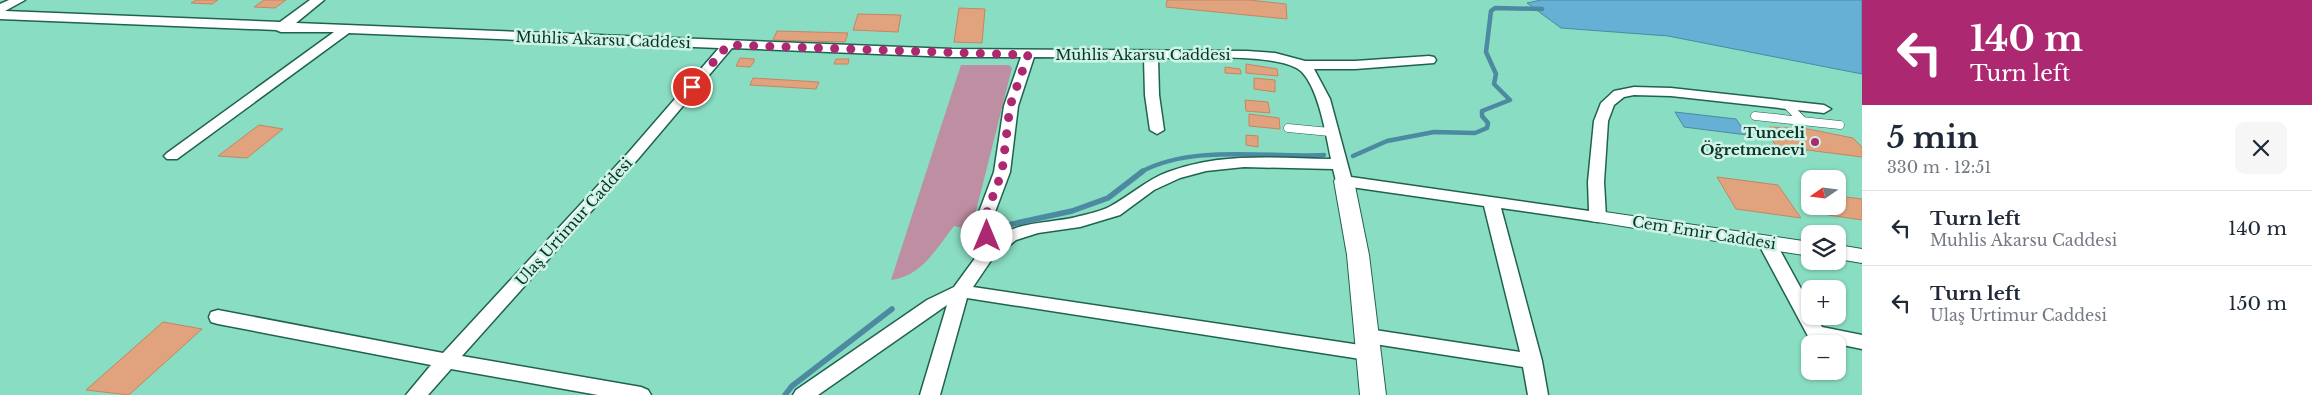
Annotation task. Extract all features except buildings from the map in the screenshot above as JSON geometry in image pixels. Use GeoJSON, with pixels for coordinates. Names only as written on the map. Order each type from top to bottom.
{"type":"FeatureCollection","features":[{"type":"Feature","properties":{"kind":"street"},"geometry":{"type":"LineString","coordinates":[[0,9],[19,0]]}},
{"type":"Feature","properties":{"kind":"street"},"geometry":{"type":"LineString","coordinates":[[281,28],[318,0]]}},
{"type":"Feature","properties":{"kind":"street","name":"Muhlis Akarsu Caddesi"},"geometry":{"type":"LineString","coordinates":[[0,15],[281,28],[1028,55],[1151,54],[1259,56],[1302,64],[1355,65],[1429,60]]}},
{"type":"Feature","properties":{"kind":"street"},"geometry":{"type":"LineString","coordinates":[[172,156],[345,30]]}},
{"type":"Feature","properties":{"kind":"street","name":"Ulaş Urtimur Caddesi"},"geometry":{"type":"LineString","coordinates":[[416,395],[633,156],[728,45]]}},
{"type":"Feature","properties":{"kind":"street"},"geometry":{"type":"LineString","coordinates":[[1151,54],[1152,95],[1157,130]]}},
{"type":"Feature","properties":{"kind":"street"},"geometry":{"type":"LineString","coordinates":[[990,252],[984,220],[1002,172],[1010,106],[1028,55]]}},
{"type":"Feature","properties":{"kind":"street"},"geometry":{"type":"LineString","coordinates":[[1302,64],[1316,79],[1342,173],[1358,255],[1367,344],[1373,380],[1373,395]]}},
{"type":"Feature","properties":{"kind":"street"},"geometry":{"type":"LineString","coordinates":[[930,395],[960,291],[990,252],[1010,236],[1036,228],[1080,222],[1114,211],[1148,187],[1174,175],[1205,166],[1244,162],[1342,173],[1492,201],[1598,216],[1596,182],[1601,122],[1608,103],[1620,94],[1634,91],[1671,92],[1824,109]]}},
{"type":"Feature","properties":{"kind":"street"},"geometry":{"type":"LineString","coordinates":[[1492,201],[1532,361],[1538,395]]}},
{"type":"Feature","properties":{"kind":"street","name":"Cem Emir Caddesi"},"geometry":{"type":"LineString","coordinates":[[1598,216],[1801,248]]}},
{"type":"Feature","properties":{"kind":"street"},"geometry":{"type":"LineString","coordinates":[[1767,242],[1816,333],[1862,342]]}},
{"type":"Feature","properties":{"kind":"street"},"geometry":{"type":"LineString","coordinates":[[1846,253],[1862,256]]}},
{"type":"Feature","properties":{"kind":"street"},"geometry":{"type":"LineString","coordinates":[[803,395],[934,304],[960,291],[1367,344],[1532,361]]}},
{"type":"Feature","properties":{"kind":"street"},"geometry":{"type":"LineString","coordinates":[[218,317],[448,361],[641,395]]}},
{"type":"Feature","properties":{"kind":"lane"},"geometry":{"type":"LineString","coordinates":[[1788,105],[1803,122]]}},
{"type":"Feature","properties":{"kind":"lane"},"geometry":{"type":"LineString","coordinates":[[1754,116],[1840,125]]}},
{"type":"Feature","properties":{"kind":"lane"},"geometry":{"type":"LineString","coordinates":[[1288,128],[1330,132]]}},
{"type":"Feature","properties":{"kind":"shaded area"},"geometry":{"type":"Polygon","coordinates":[[[961,65],[1009,65],[1012,68],[975,215],[967,229],[954,226],[920,267],[911,273],[891,280],[961,65]]]}},
{"type":"Feature","properties":{"kind":"water"},"geometry":{"type":"Polygon","coordinates":[[[1541,0],[1862,0],[1862,74],[1668,36],[1561,28],[1527,3],[1541,0]]]}},
{"type":"Feature","properties":{"kind":"water"},"geometry":{"type":"Polygon","coordinates":[[[1675,112],[1736,119],[1747,135],[1684,127],[1675,112]]]}},
{"type":"Feature","properties":{"kind":"waterway"},"geometry":{"type":"LineString","coordinates":[[1353,156],[1387,141],[1434,132],[1475,133],[1487,128],[1488,123],[1482,116],[1482,111],[1510,100],[1494,84],[1496,74],[1486,52],[1491,11],[1495,8],[1542,9]]}},
{"type":"Feature","properties":{"kind":"waterway"},"geometry":{"type":"LineString","coordinates":[[1143,171],[1161,163],[1206,155],[1324,155]]}},
{"type":"Feature","properties":{"kind":"waterway"},"geometry":{"type":"LineString","coordinates":[[1003,226],[1072,211],[1108,198],[1143,171]]}},
{"type":"Feature","properties":{"kind":"waterway"},"geometry":{"type":"LineString","coordinates":[[785,395],[792,386],[892,309]]}},
{"type":"Feature","properties":{"kind":"place","name":"Tunceli Öğretmenevi"},"geometry":{"type":"Point","coordinates":[1815,142]}},
{"type":"Feature","properties":{"kind":"route"},"geometry":{"type":"LineString","coordinates":[[692,87],[728,45],[1028,55],[1010,106],[1002,172],[984,220],[987,236]]}}]}
